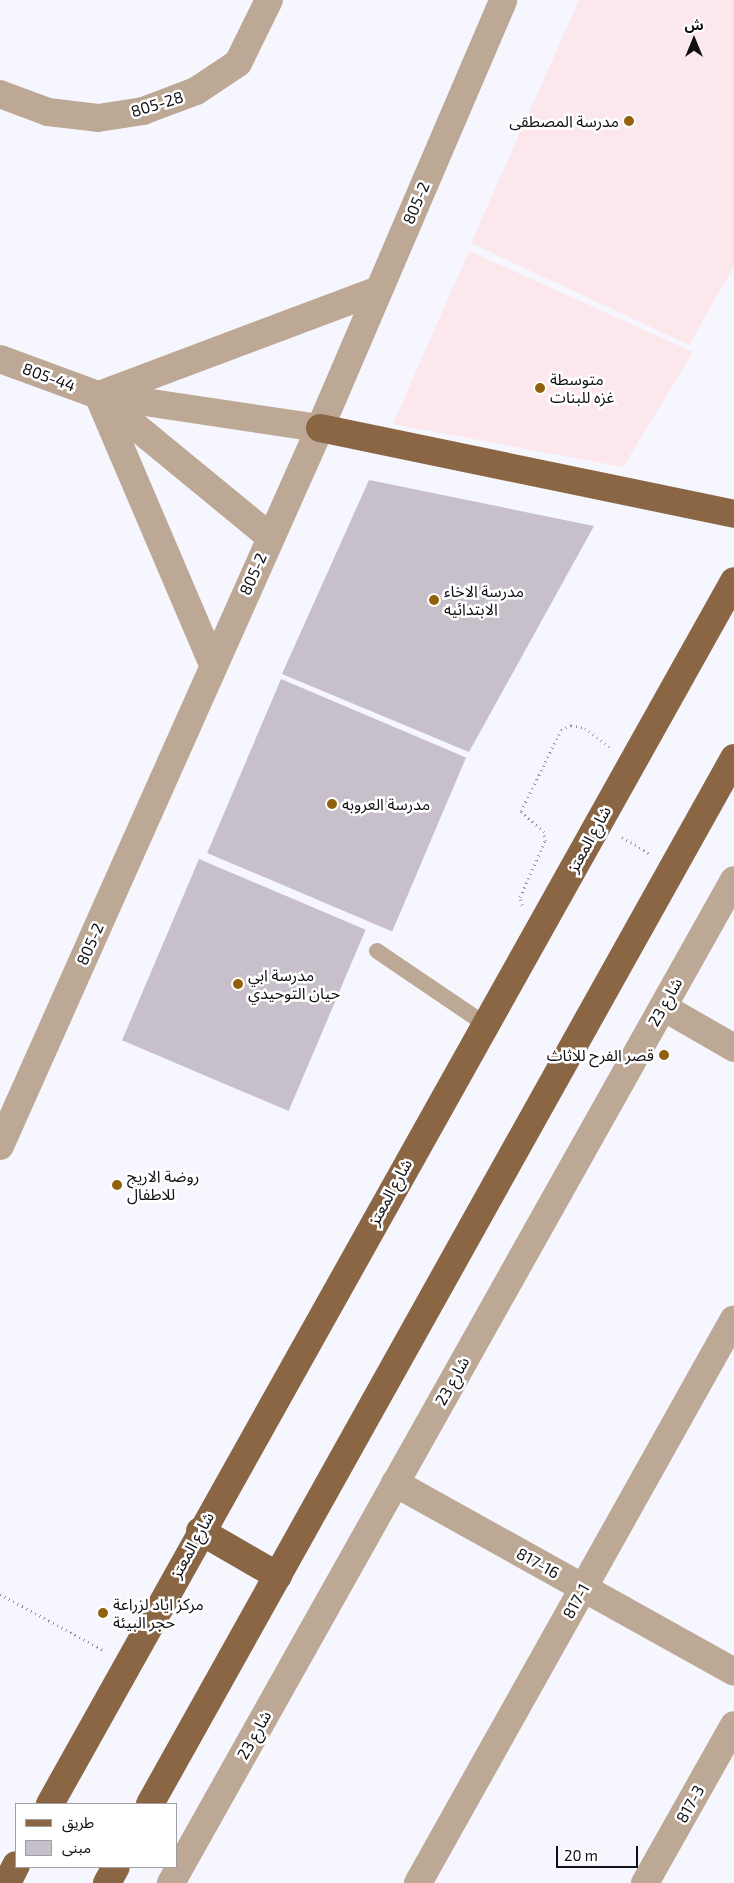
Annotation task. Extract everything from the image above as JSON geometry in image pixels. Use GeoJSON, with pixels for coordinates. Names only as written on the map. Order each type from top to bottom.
{"type":"FeatureCollection","features":[{"type":"Feature","properties":{"kind":"main road"},"geometry":{"type":"LineString","coordinates":[[320,428],[734,514]]}},
{"type":"Feature","properties":{"kind":"main road","name":"شارع المعتز"},"geometry":{"type":"LineString","coordinates":[[51,1803],[200,1532],[734,581]]}},
{"type":"Feature","properties":{"kind":"main road"},"geometry":{"type":"LineString","coordinates":[[151,1803],[734,758]]}},
{"type":"Feature","properties":{"kind":"main road"},"geometry":{"type":"LineString","coordinates":[[200,1532],[278,1576]]}},
{"type":"Feature","properties":{"kind":"main road"},"geometry":{"type":"LineString","coordinates":[[7,1883],[15,1867]]}},
{"type":"Feature","properties":{"kind":"main road"},"geometry":{"type":"LineString","coordinates":[[106,1883],[115,1868]]}},
{"type":"Feature","properties":{"kind":"street","name":"805-28"},"geometry":{"type":"LineString","coordinates":[[0,94],[48,112],[98,118],[143,111],[196,91],[238,63],[268,0]]}},
{"type":"Feature","properties":{"kind":"street","name":"805-2"},"geometry":{"type":"LineString","coordinates":[[0,1146],[270,536],[320,428],[503,0]]}},
{"type":"Feature","properties":{"kind":"street"},"geometry":{"type":"LineString","coordinates":[[98,395],[379,290]]}},
{"type":"Feature","properties":{"kind":"street","name":"805-44"},"geometry":{"type":"LineString","coordinates":[[0,359],[98,395]]}},
{"type":"Feature","properties":{"kind":"street"},"geometry":{"type":"LineString","coordinates":[[98,395],[320,428]]}},
{"type":"Feature","properties":{"kind":"street"},"geometry":{"type":"LineString","coordinates":[[98,395],[270,536]]}},
{"type":"Feature","properties":{"kind":"street"},"geometry":{"type":"LineString","coordinates":[[98,395],[213,665]]}},
{"type":"Feature","properties":{"kind":"street","name":"شارع 23"},"geometry":{"type":"LineString","coordinates":[[171,1883],[734,880]]}},
{"type":"Feature","properties":{"kind":"street"},"geometry":{"type":"LineString","coordinates":[[662,1007],[734,1048]]}},
{"type":"Feature","properties":{"kind":"street","name":"817-1"},"geometry":{"type":"LineString","coordinates":[[418,1883],[734,1319]]}},
{"type":"Feature","properties":{"kind":"street","name":"817-16"},"geometry":{"type":"LineString","coordinates":[[395,1483],[734,1672]]}},
{"type":"Feature","properties":{"kind":"street","name":"817-3"},"geometry":{"type":"LineString","coordinates":[[645,1883],[734,1725]]}},
{"type":"Feature","properties":{"kind":"lane"},"geometry":{"type":"LineString","coordinates":[[377,951],[485,1024]]}},
{"type":"Feature","properties":{"kind":"path"},"geometry":{"type":"LineString","coordinates":[[524,816],[521,810],[523,802],[561,730],[572,726],[584,728],[632,763]]}},
{"type":"Feature","properties":{"kind":"path"},"geometry":{"type":"LineString","coordinates":[[0,1594],[127,1663]]}},
{"type":"Feature","properties":{"kind":"shaded area","name":"مدرسة المصطقى"},"geometry":{"type":"Polygon","coordinates":[[[579,0],[734,0],[734,266],[689,345],[471,243],[579,0]]]}},
{"type":"Feature","properties":{"kind":"shaded area","name":"متوسطة غزه للبنات"},"geometry":{"type":"Polygon","coordinates":[[[469,251],[693,352],[623,467],[393,424],[469,251]]]}},
{"type":"Feature","properties":{"kind":"building","name":"مدرسة الاخاء الابتدائيه"},"geometry":{"type":"Polygon","coordinates":[[[369,480],[594,526],[469,752],[282,674],[369,480]]]}},
{"type":"Feature","properties":{"kind":"building","name":"مدرسة العروبه"},"geometry":{"type":"Polygon","coordinates":[[[281,679],[466,758],[392,932],[207,853],[281,679]]]}},
{"type":"Feature","properties":{"kind":"building","name":"مدرسة ابي حيان التوحيدي"},"geometry":{"type":"Polygon","coordinates":[[[199,859],[366,930],[289,1111],[122,1040],[199,859]]]}},
{"type":"Feature","properties":{"kind":"place","name":"مدرسة المصطقى"},"geometry":{"type":"Point","coordinates":[629,121]}},
{"type":"Feature","properties":{"kind":"place","name":"متوسطة غزه للبنات"},"geometry":{"type":"Point","coordinates":[540,388]}},
{"type":"Feature","properties":{"kind":"place","name":"مدرسة الاخاء الابتدائيه"},"geometry":{"type":"Point","coordinates":[434,600]}},
{"type":"Feature","properties":{"kind":"place","name":"مدرسة العروبه"},"geometry":{"type":"Point","coordinates":[332,804]}},
{"type":"Feature","properties":{"kind":"place","name":"مدرسة ابي حيان التوحيدي"},"geometry":{"type":"Point","coordinates":[238,984]}},
{"type":"Feature","properties":{"kind":"place","name":"قصر الفرح للاثاث"},"geometry":{"type":"Point","coordinates":[664,1055]}},
{"type":"Feature","properties":{"kind":"place","name":"روضة الاريج للاطفال"},"geometry":{"type":"Point","coordinates":[117,1185]}},
{"type":"Feature","properties":{"kind":"place","name":"مركز اياد لزراعة حجر البيئة"},"geometry":{"type":"Point","coordinates":[103,1613]}}]}
